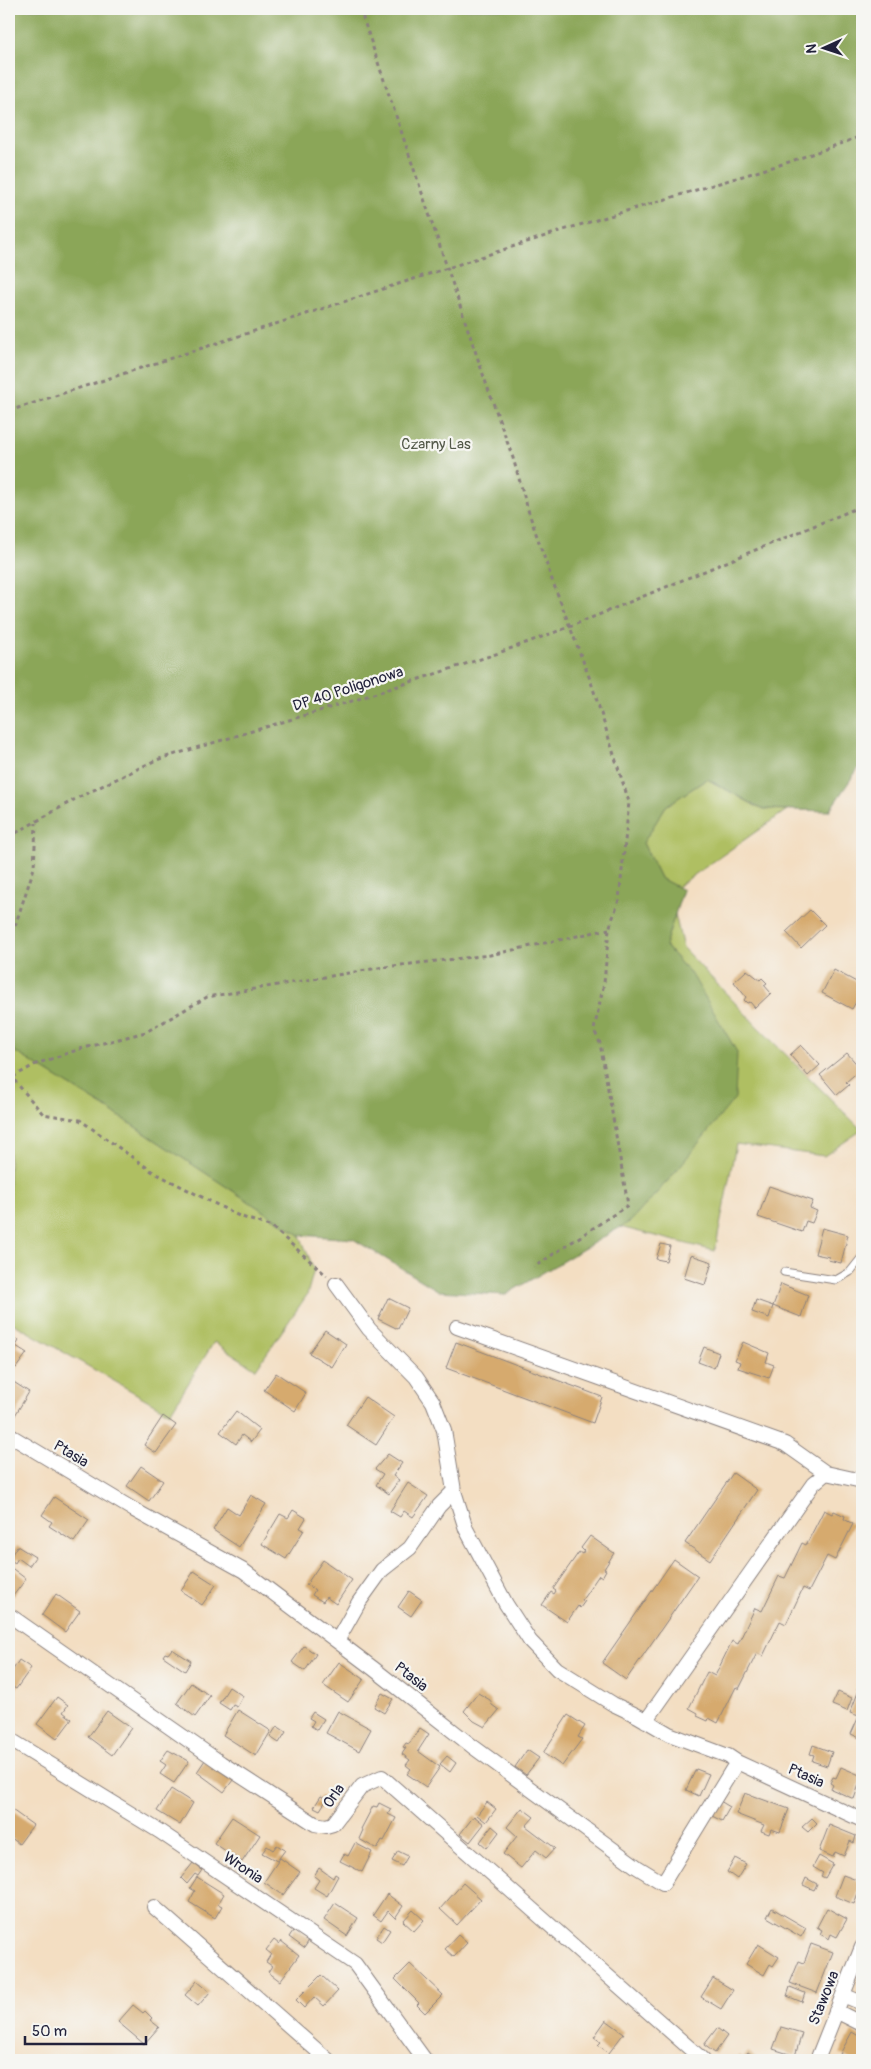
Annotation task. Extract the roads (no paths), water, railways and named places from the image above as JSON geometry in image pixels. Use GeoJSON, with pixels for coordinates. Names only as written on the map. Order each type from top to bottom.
{"type":"FeatureCollection","features":[{"type":"Feature","properties":{"kind":"street","name":"Ptasia"},"geometry":{"type":"LineString","coordinates":[[336,1284],[369,1329],[416,1377],[433,1402],[447,1444],[454,1491],[461,1516],[472,1543],[506,1604],[530,1641],[557,1669],[613,1704],[669,1734],[728,1756],[737,1762],[862,1820]]}},
{"type":"Feature","properties":{"kind":"street"},"geometry":{"type":"LineString","coordinates":[[457,1327],[785,1444],[826,1473],[862,1481]]}},
{"type":"Feature","properties":{"kind":"street","name":"Ptasia"},"geometry":{"type":"LineString","coordinates":[[9,1435],[134,1510],[244,1571],[472,1746],[638,1867],[663,1883],[737,1762]]}},
{"type":"Feature","properties":{"kind":"street"},"geometry":{"type":"LineString","coordinates":[[646,1721],[812,1484],[826,1473]]}},
{"type":"Feature","properties":{"kind":"street"},"geometry":{"type":"LineString","coordinates":[[337,1641],[382,1570],[410,1548],[438,1506],[454,1491]]}},
{"type":"Feature","properties":{"kind":"street","name":"Orla"},"geometry":{"type":"LineString","coordinates":[[9,1615],[221,1763],[315,1824],[326,1826],[333,1824],[362,1786],[382,1777],[703,2060]]}},
{"type":"Feature","properties":{"kind":"street","name":"Wronia"},"geometry":{"type":"LineString","coordinates":[[9,1738],[159,1831],[355,1964],[424,2060]]}},
{"type":"Feature","properties":{"kind":"street"},"geometry":{"type":"LineString","coordinates":[[154,1907],[328,2060]]}},
{"type":"Feature","properties":{"kind":"street","name":"Stawowa"},"geometry":{"type":"LineString","coordinates":[[817,2060],[862,1948]]}},
{"type":"Feature","properties":{"kind":"street"},"geometry":{"type":"LineString","coordinates":[[842,1995],[862,2003]]}},
{"type":"Feature","properties":{"kind":"street"},"geometry":{"type":"LineString","coordinates":[[836,2011],[862,2024]]}},
{"type":"Feature","properties":{"kind":"lane"},"geometry":{"type":"LineString","coordinates":[[784,1272],[836,1280],[850,1272],[862,1257]]}},
{"type":"Feature","properties":{"kind":"park label","name":"Czarny Las"},"geometry":{"type":"Point","coordinates":[436,444]}}]}
